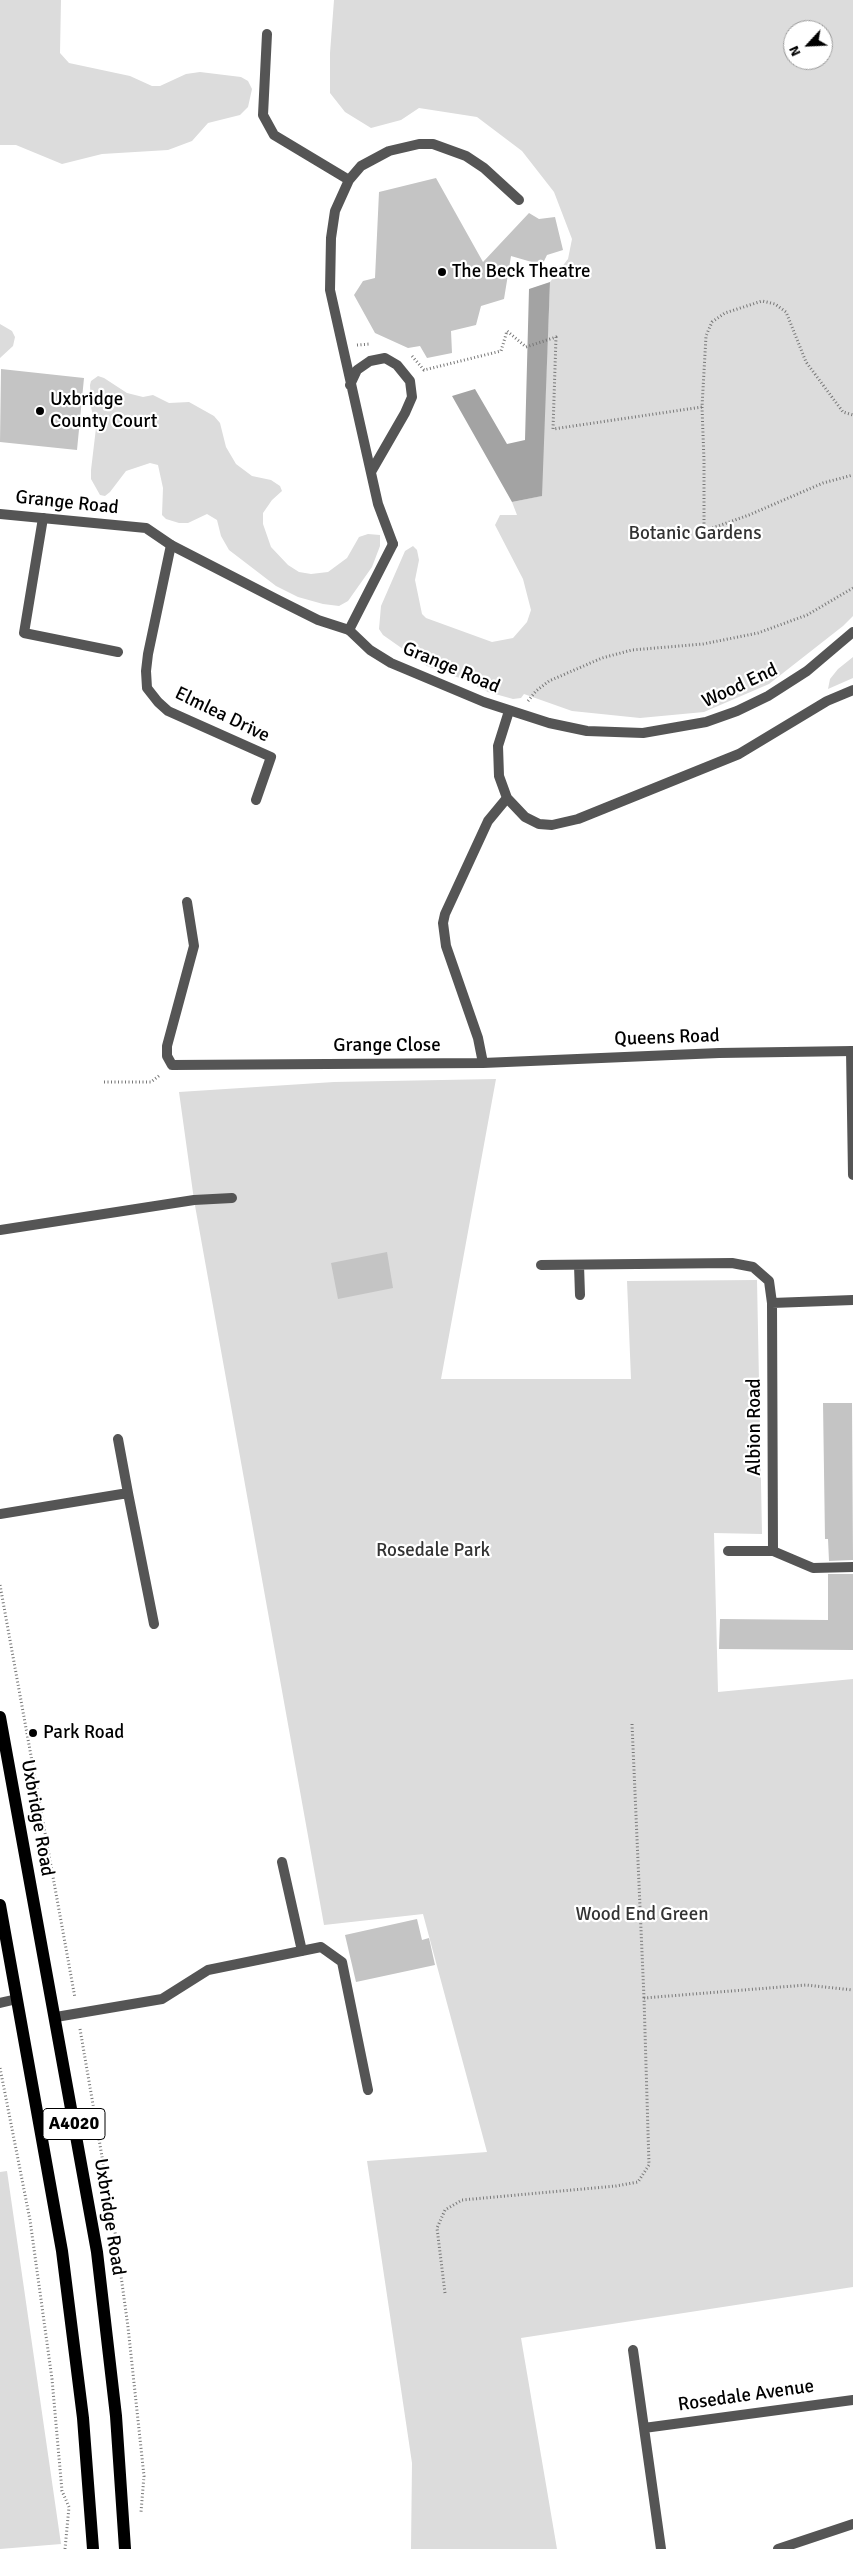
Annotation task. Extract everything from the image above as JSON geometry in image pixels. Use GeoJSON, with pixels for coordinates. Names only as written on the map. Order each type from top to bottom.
{"type":"FeatureCollection","features":[{"type":"Feature","properties":{"kind":"main road","name":"Uxbridge Road"},"geometry":{"type":"LineString","coordinates":[[0,1717],[56,2017],[96,2252],[109,2346],[122,2479],[125,2549]]}},
{"type":"Feature","properties":{"kind":"main road","name":"A4020"},"geometry":{"type":"LineString","coordinates":[[0,1905],[62,2251],[83,2418],[92,2549]]}},
{"type":"Feature","properties":{"kind":"street"},"geometry":{"type":"LineString","coordinates":[[267,34],[263,115],[274,135],[349,180]]}},
{"type":"Feature","properties":{"kind":"street"},"geometry":{"type":"LineString","coordinates":[[350,630],[393,544],[378,504],[341,348],[330,290],[329,264],[335,211],[349,180],[361,166],[389,150],[419,144],[433,144],[466,156],[478,164],[518,200]]}},
{"type":"Feature","properties":{"kind":"street"},"geometry":{"type":"LineString","coordinates":[[350,385],[357,370],[370,361],[385,358],[397,365],[410,381],[412,397],[405,413],[371,472]]}},
{"type":"Feature","properties":{"kind":"street","name":"Grange Road"},"geometry":{"type":"LineString","coordinates":[[0,514],[146,528],[171,545],[318,620],[350,630],[370,650],[391,663],[457,692],[514,712],[498,746],[499,776],[507,798],[531,821],[552,825],[564,823],[739,754],[827,702],[853,690]]}},
{"type":"Feature","properties":{"kind":"street"},"geometry":{"type":"LineString","coordinates":[[43,518],[24,633],[118,652]]}},
{"type":"Feature","properties":{"kind":"street","name":"Elmlea Drive"},"geometry":{"type":"LineString","coordinates":[[171,545],[148,654],[147,688],[168,711],[271,757],[256,800]]}},
{"type":"Feature","properties":{"kind":"street","name":"Wood End"},"geometry":{"type":"LineString","coordinates":[[514,712],[587,731],[621,733],[643,733],[706,722],[737,711],[788,683],[807,671],[853,632]]}},
{"type":"Feature","properties":{"kind":"street"},"geometry":{"type":"LineString","coordinates":[[483,1063],[478,1038],[446,946],[443,923],[445,914],[488,821],[507,798]]}},
{"type":"Feature","properties":{"kind":"street"},"geometry":{"type":"LineString","coordinates":[[172,1065],[167,1056],[167,1046],[194,946],[187,902]]}},
{"type":"Feature","properties":{"kind":"street"},"geometry":{"type":"LineString","coordinates":[[852,1051],[853,1175]]}},
{"type":"Feature","properties":{"kind":"street","name":"Queens Road"},"geometry":{"type":"LineString","coordinates":[[483,1063],[719,1053],[852,1051]]}},
{"type":"Feature","properties":{"kind":"street","name":"Grange Close"},"geometry":{"type":"LineString","coordinates":[[172,1065],[483,1063]]}},
{"type":"Feature","properties":{"kind":"street"},"geometry":{"type":"LineString","coordinates":[[0,1230],[194,1200],[232,1198]]}},
{"type":"Feature","properties":{"kind":"street","name":"Albion Road"},"geometry":{"type":"LineString","coordinates":[[541,1265],[732,1263],[753,1267],[769,1281],[772,1303],[773,1551]]}},
{"type":"Feature","properties":{"kind":"street"},"geometry":{"type":"LineString","coordinates":[[579,1265],[580,1295]]}},
{"type":"Feature","properties":{"kind":"street"},"geometry":{"type":"LineString","coordinates":[[772,1303],[853,1300]]}},
{"type":"Feature","properties":{"kind":"street"},"geometry":{"type":"LineString","coordinates":[[118,1439],[154,1624]]}},
{"type":"Feature","properties":{"kind":"street"},"geometry":{"type":"LineString","coordinates":[[0,1514],[128,1493]]}},
{"type":"Feature","properties":{"kind":"street"},"geometry":{"type":"LineString","coordinates":[[728,1551],[773,1551],[813,1568],[853,1566]]}},
{"type":"Feature","properties":{"kind":"street"},"geometry":{"type":"LineString","coordinates":[[282,1862],[302,1951]]}},
{"type":"Feature","properties":{"kind":"street"},"geometry":{"type":"LineString","coordinates":[[56,2017],[162,1999],[208,1970],[321,1947],[342,1962],[368,2090]]}},
{"type":"Feature","properties":{"kind":"street"},"geometry":{"type":"LineString","coordinates":[[0,2002],[17,1999]]}},
{"type":"Feature","properties":{"kind":"street"},"geometry":{"type":"LineString","coordinates":[[633,2350],[661,2549]]}},
{"type":"Feature","properties":{"kind":"street","name":"Rosedale Avenue"},"geometry":{"type":"LineString","coordinates":[[644,2428],[853,2400]]}},
{"type":"Feature","properties":{"kind":"street"},"geometry":{"type":"LineString","coordinates":[[778,2549],[853,2524]]}},
{"type":"Feature","properties":{"kind":"path"},"geometry":{"type":"LineString","coordinates":[[853,415],[843,412],[806,362],[786,312],[774,304],[762,300],[725,313],[712,322],[706,336],[702,407],[704,531],[749,515],[823,483],[853,475]]}},
{"type":"Feature","properties":{"kind":"path"},"geometry":{"type":"LineString","coordinates":[[410,354],[424,370],[501,351],[507,330],[526,347],[556,337],[554,429],[702,407]]}},
{"type":"Feature","properties":{"kind":"path"},"geometry":{"type":"LineString","coordinates":[[341,348],[373,344]]}},
{"type":"Feature","properties":{"kind":"path"},"geometry":{"type":"LineString","coordinates":[[514,712],[549,681],[602,658],[632,650],[721,641],[758,633],[807,615],[853,588]]}},
{"type":"Feature","properties":{"kind":"path"},"geometry":{"type":"LineString","coordinates":[[104,1082],[151,1082],[172,1065]]}},
{"type":"Feature","properties":{"kind":"path"},"geometry":{"type":"LineString","coordinates":[[445,2294],[436,2228],[446,2210],[462,2200],[616,2186],[638,2182],[649,2165],[632,1724]]}},
{"type":"Feature","properties":{"kind":"path"},"geometry":{"type":"LineString","coordinates":[[644,1998],[806,1985],[853,1990]]}},
{"type":"Feature","properties":{"kind":"path"},"geometry":{"type":"LineString","coordinates":[[0,2068],[30,2220],[52,2379],[62,2490],[69,2507],[65,2549]]}},
{"type":"Feature","properties":{"kind":"green space"},"geometry":{"type":"Polygon","coordinates":[[[0,0],[61,0],[60,53],[69,63],[130,76],[152,86],[160,86],[186,74],[200,72],[241,77],[248,81],[252,89],[248,107],[240,115],[208,123],[192,141],[168,150],[102,154],[62,164],[16,145],[0,145],[0,0]]]}},
{"type":"Feature","properties":{"kind":"green space","name":"Botanic Gardens"},"geometry":{"type":"Polygon","coordinates":[[[334,0],[853,0],[853,616],[843,626],[769,684],[704,712],[640,718],[572,711],[524,694],[521,698],[513,699],[488,692],[465,680],[427,666],[383,635],[379,629],[381,606],[405,551],[413,546],[417,550],[419,560],[415,580],[422,614],[426,618],[492,642],[513,638],[527,622],[531,610],[523,579],[495,525],[500,515],[517,515],[512,502],[541,496],[550,282],[568,259],[572,239],[554,192],[522,151],[477,117],[419,108],[401,120],[371,128],[345,112],[330,93],[330,53],[334,0]]]}},
{"type":"Feature","properties":{"kind":"green space"},"geometry":{"type":"Polygon","coordinates":[[[0,324],[12,331],[15,337],[13,346],[0,358],[0,324]]]}},
{"type":"Feature","properties":{"kind":"green space"},"geometry":{"type":"Polygon","coordinates":[[[98,376],[127,393],[143,397],[153,395],[169,403],[189,402],[214,416],[220,423],[226,447],[236,464],[252,476],[271,480],[280,486],[282,491],[272,500],[263,513],[263,524],[271,547],[288,565],[299,572],[311,574],[328,572],[347,558],[359,537],[368,534],[380,535],[380,546],[372,567],[348,601],[339,606],[323,604],[298,597],[276,586],[229,550],[221,536],[217,520],[207,514],[188,523],[179,523],[166,519],[162,515],[163,488],[158,465],[150,463],[126,471],[110,492],[105,496],[100,495],[91,479],[96,428],[91,407],[90,385],[91,381],[98,376]]]}},
{"type":"Feature","properties":{"kind":"green space"},"geometry":{"type":"Polygon","coordinates":[[[853,657],[853,678],[828,689],[830,679],[838,669],[853,657]]]}},
{"type":"Feature","properties":{"kind":"green space"},"geometry":{"type":"Polygon","coordinates":[[[496,1079],[441,1379],[631,1379],[627,1281],[757,1280],[762,1534],[714,1533],[718,1692],[853,1679],[853,2287],[521,2338],[557,2549],[411,2549],[412,2463],[367,2161],[487,2152],[423,1914],[324,1925],[194,1200],[179,1092],[334,1082],[496,1079]]]}},
{"type":"Feature","properties":{"kind":"green space"},"geometry":{"type":"Polygon","coordinates":[[[7,2171],[61,2544],[0,2549],[0,2172],[7,2171]]]}},
{"type":"Feature","properties":{"kind":"shaded area"},"geometry":{"type":"Polygon","coordinates":[[[550,282],[542,496],[512,502],[452,396],[475,389],[507,444],[525,440],[529,289],[550,282]]]}},
{"type":"Feature","properties":{"kind":"building","name":"The Beck Theatre"},"geometry":{"type":"Polygon","coordinates":[[[436,178],[483,262],[529,213],[539,219],[555,217],[563,250],[547,255],[542,265],[511,256],[504,299],[481,306],[476,325],[451,331],[452,353],[427,358],[420,346],[408,348],[375,333],[354,295],[363,281],[375,278],[379,192],[436,178]]]}},
{"type":"Feature","properties":{"kind":"building","name":"Uxbridge County Court"},"geometry":{"type":"Polygon","coordinates":[[[1,369],[84,378],[77,450],[0,442],[1,369]]]}},
{"type":"Feature","properties":{"kind":"building"},"geometry":{"type":"Polygon","coordinates":[[[387,1252],[393,1288],[338,1299],[331,1263],[387,1252]]]}},
{"type":"Feature","properties":{"kind":"building"},"geometry":{"type":"Polygon","coordinates":[[[823,1403],[852,1403],[853,1560],[829,1561],[828,1539],[825,1539],[823,1403]]]}},
{"type":"Feature","properties":{"kind":"building"},"geometry":{"type":"Polygon","coordinates":[[[828,1574],[853,1574],[853,1650],[719,1649],[720,1619],[828,1620],[828,1574]]]}},
{"type":"Feature","properties":{"kind":"building"},"geometry":{"type":"Polygon","coordinates":[[[417,1919],[422,1940],[429,1938],[435,1965],[356,1982],[345,1935],[417,1919]]]}},
{"type":"Feature","properties":{"kind":"place","name":"The Beck Theatre"},"geometry":{"type":"Point","coordinates":[442,272]}},
{"type":"Feature","properties":{"kind":"place","name":"Uxbridge County Court"},"geometry":{"type":"Point","coordinates":[40,411]}},
{"type":"Feature","properties":{"kind":"place","name":"Park Road"},"geometry":{"type":"Point","coordinates":[33,1733]}},
{"type":"Feature","properties":{"kind":"park label","name":"Rosedale Park"},"geometry":{"type":"Point","coordinates":[433,1551]}},
{"type":"Feature","properties":{"kind":"park label","name":"Wood End Green"},"geometry":{"type":"Point","coordinates":[642,1915]}}]}
